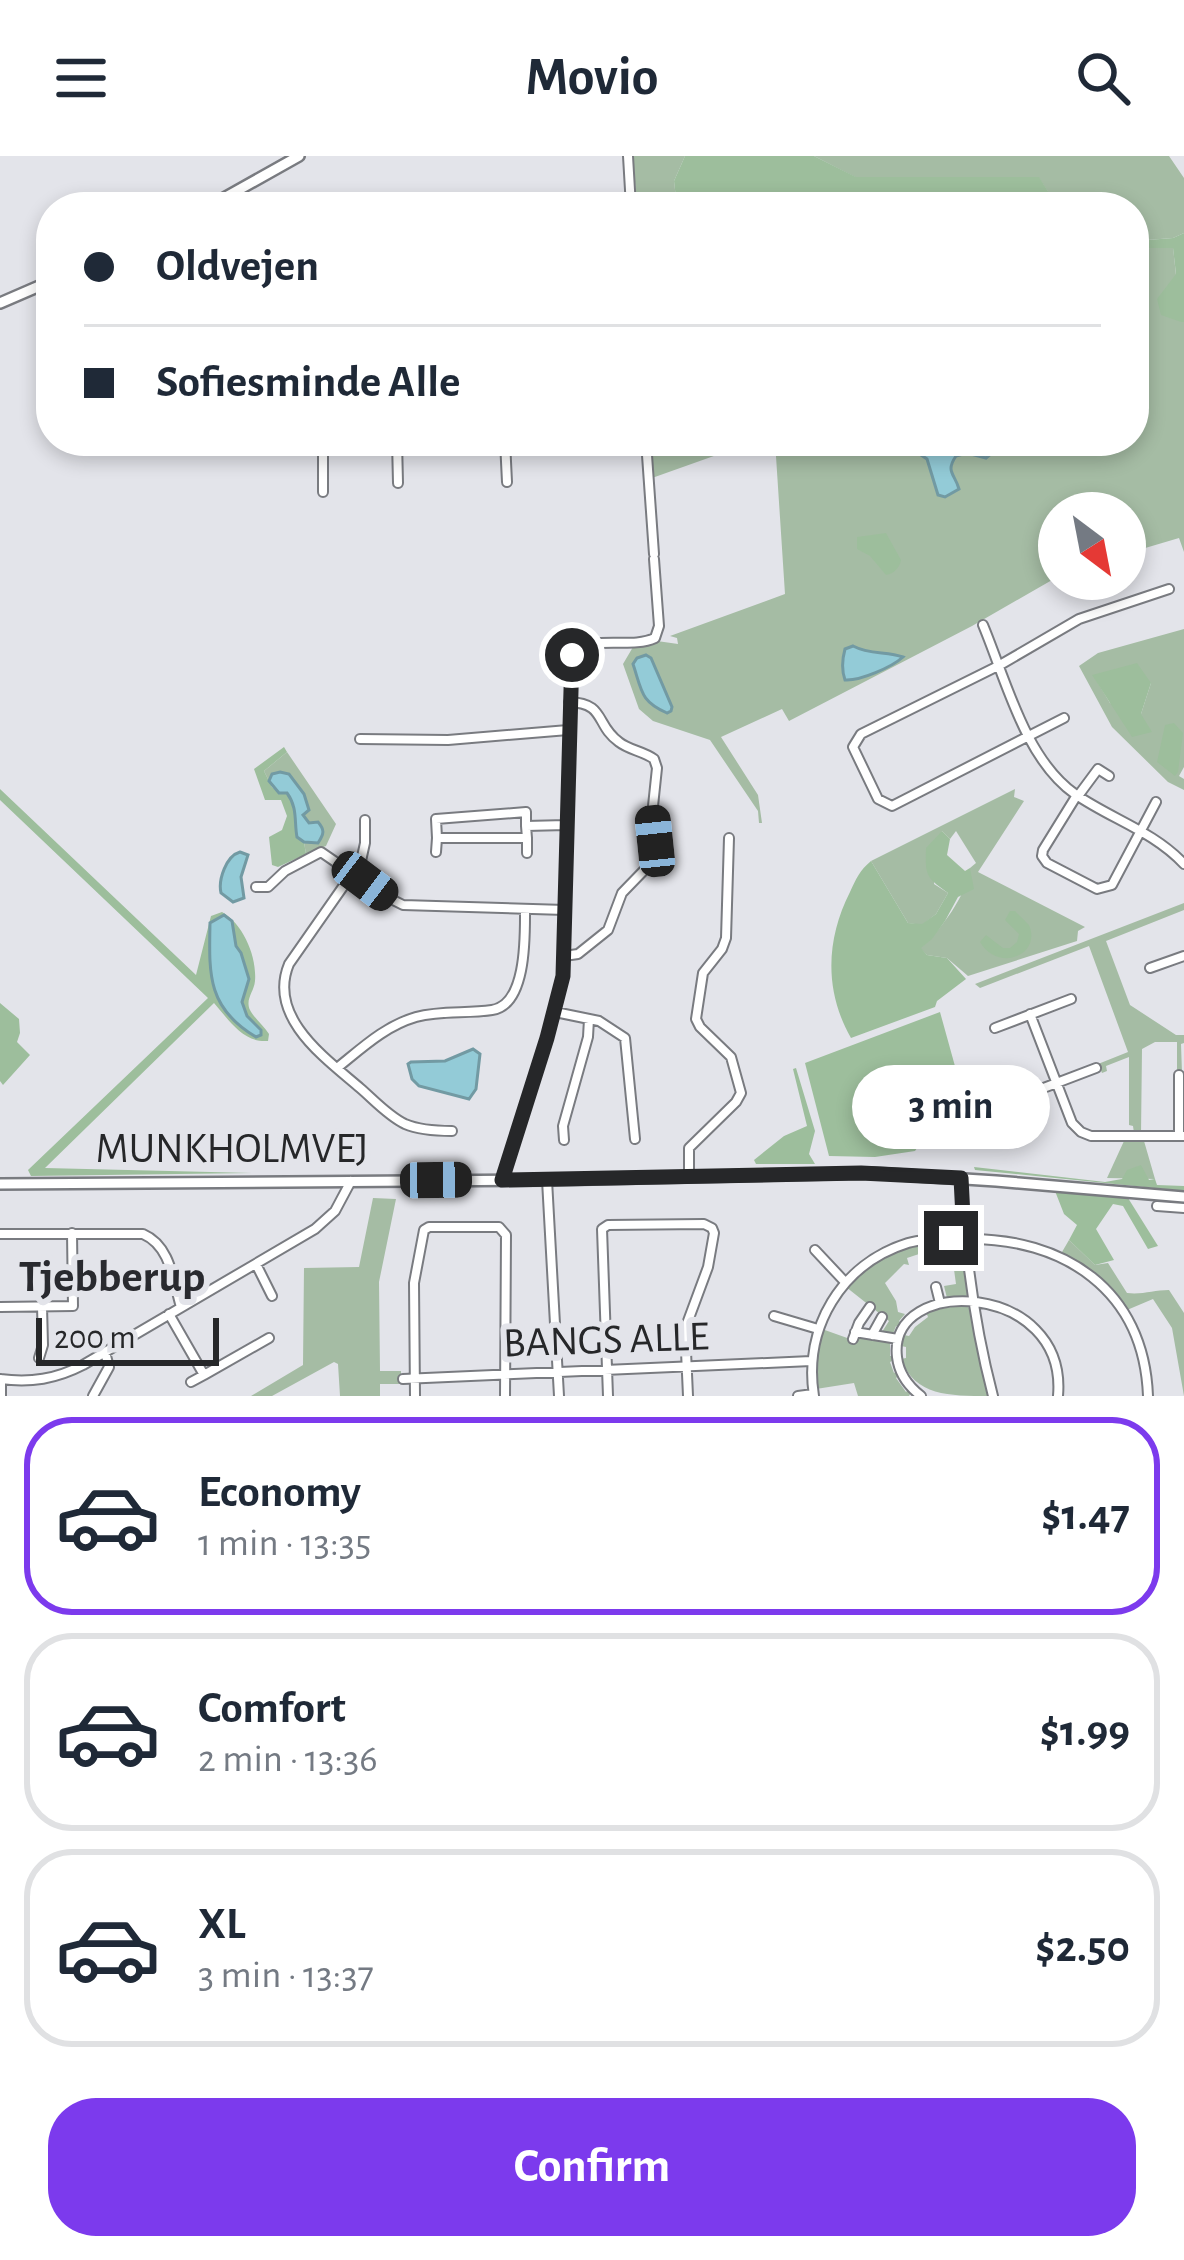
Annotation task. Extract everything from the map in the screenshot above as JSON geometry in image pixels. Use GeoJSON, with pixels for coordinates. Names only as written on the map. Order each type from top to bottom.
{"type":"FeatureCollection","features":[{"type":"Feature","properties":{"kind":"street"},"geometry":{"type":"LineString","coordinates":[[235,192],[299,156]]}},
{"type":"Feature","properties":{"kind":"street"},"geometry":{"type":"LineString","coordinates":[[628,156],[631,192]]}},
{"type":"Feature","properties":{"kind":"street"},"geometry":{"type":"LineString","coordinates":[[0,302],[36,287]]}},
{"type":"Feature","properties":{"kind":"street"},"geometry":{"type":"LineString","coordinates":[[322,456],[323,492]]}},
{"type":"Feature","properties":{"kind":"street"},"geometry":{"type":"LineString","coordinates":[[397,456],[398,483]]}},
{"type":"Feature","properties":{"kind":"street"},"geometry":{"type":"LineString","coordinates":[[506,456],[507,482]]}},
{"type":"Feature","properties":{"kind":"street"},"geometry":{"type":"LineString","coordinates":[[502,1180],[555,1012],[564,956],[571,658],[575,649],[590,644],[648,642],[657,635],[647,456]]}},
{"type":"Feature","properties":{"kind":"street"},"geometry":{"type":"LineString","coordinates":[[1064,718],[892,806],[878,799],[854,750],[861,734],[1000,665],[1089,614],[1169,589]]}},
{"type":"Feature","properties":{"kind":"street"},"geometry":{"type":"LineString","coordinates":[[983,625],[1029,738],[1049,770],[1077,795],[1164,844],[1183,860]]}},
{"type":"Feature","properties":{"kind":"street"},"geometry":{"type":"LineString","coordinates":[[564,956],[578,954],[608,930],[622,892],[654,860],[656,849],[654,759],[614,738],[592,706],[569,702]]}},
{"type":"Feature","properties":{"kind":"street"},"geometry":{"type":"LineString","coordinates":[[360,739],[443,740],[568,730]]}},
{"type":"Feature","properties":{"kind":"street"},"geometry":{"type":"LineString","coordinates":[[1109,776],[1098,769],[1077,795],[1042,850],[1047,862],[1097,890],[1107,888],[1156,802]]}},
{"type":"Feature","properties":{"kind":"street"},"geometry":{"type":"LineString","coordinates":[[436,852],[436,813],[526,812],[526,853]]}},
{"type":"Feature","properties":{"kind":"street"},"geometry":{"type":"LineString","coordinates":[[365,820],[364,850],[354,874],[287,968],[285,1002],[315,1049],[399,1121],[452,1131]]}},
{"type":"Feature","properties":{"kind":"street"},"geometry":{"type":"LineString","coordinates":[[526,826],[566,825]]}},
{"type":"Feature","properties":{"kind":"street"},"geometry":{"type":"LineString","coordinates":[[436,838],[526,838]]}},
{"type":"Feature","properties":{"kind":"street"},"geometry":{"type":"LineString","coordinates":[[689,1177],[689,1148],[740,1093],[730,1057],[696,1019],[703,973],[727,936],[729,838]]}},
{"type":"Feature","properties":{"kind":"street"},"geometry":{"type":"LineString","coordinates":[[256,887],[268,887],[285,871],[320,853],[409,907],[565,910]]}},
{"type":"Feature","properties":{"kind":"street"},"geometry":{"type":"LineString","coordinates":[[337,1068],[400,1023],[438,1012],[492,1010],[506,1004],[521,970],[525,909]]}},
{"type":"Feature","properties":{"kind":"street"},"geometry":{"type":"LineString","coordinates":[[1150,968],[1184,956]]}},
{"type":"Feature","properties":{"kind":"street"},"geometry":{"type":"LineString","coordinates":[[995,1028],[1071,999]]}},
{"type":"Feature","properties":{"kind":"street"},"geometry":{"type":"LineString","coordinates":[[555,1012],[599,1021],[627,1041],[635,1139]]}},
{"type":"Feature","properties":{"kind":"street"},"geometry":{"type":"LineString","coordinates":[[1030,1014],[1072,1124],[1086,1135],[1182,1136],[1179,1075]]}},
{"type":"Feature","properties":{"kind":"street"},"geometry":{"type":"LineString","coordinates":[[564,1140],[563,1126],[589,1036],[589,1019]]}},
{"type":"Feature","properties":{"kind":"street"},"geometry":{"type":"LineString","coordinates":[[1004,1103],[1096,1068]]}},
{"type":"Feature","properties":{"kind":"street","name":"MUNKHOLMVEJ"},"geometry":{"type":"LineString","coordinates":[[0,1184],[872,1173],[1184,1197]]}},
{"type":"Feature","properties":{"kind":"street"},"geometry":{"type":"LineString","coordinates":[[961,1178],[972,1302],[993,1396]]}},
{"type":"Feature","properties":{"kind":"street"},"geometry":{"type":"LineString","coordinates":[[548,1180],[560,1396]]}},
{"type":"Feature","properties":{"kind":"street"},"geometry":{"type":"LineString","coordinates":[[2,1396],[0,1379],[23,1382],[71,1371],[326,1221],[350,1181]]}},
{"type":"Feature","properties":{"kind":"street"},"geometry":{"type":"LineString","coordinates":[[1156,1206],[1184,1208]]}},
{"type":"Feature","properties":{"kind":"street"},"geometry":{"type":"LineString","coordinates":[[608,1396],[601,1234],[605,1226],[704,1224],[712,1228],[709,1268],[686,1325],[688,1396]]}},
{"type":"Feature","properties":{"kind":"street"},"geometry":{"type":"LineString","coordinates":[[415,1396],[415,1277],[423,1233],[432,1227],[499,1227],[505,1232],[505,1396]]}},
{"type":"Feature","properties":{"kind":"street"},"geometry":{"type":"LineString","coordinates":[[0,1234],[137,1232],[155,1239],[167,1260],[181,1307]]}},
{"type":"Feature","properties":{"kind":"street"},"geometry":{"type":"LineString","coordinates":[[0,1307],[73,1306],[73,1233]]}},
{"type":"Feature","properties":{"kind":"street"},"geometry":{"type":"LineString","coordinates":[[798,1396],[814,1395],[811,1361],[818,1329],[845,1282],[899,1247],[964,1238],[1010,1240],[1041,1248],[1096,1281],[1122,1311],[1139,1342],[1148,1396]]}},
{"type":"Feature","properties":{"kind":"street"},"geometry":{"type":"LineString","coordinates":[[815,1250],[845,1282]]}},
{"type":"Feature","properties":{"kind":"street"},"geometry":{"type":"LineString","coordinates":[[256,1264],[272,1296]]}},
{"type":"Feature","properties":{"kind":"street"},"geometry":{"type":"LineString","coordinates":[[936,1287],[940,1304]]}},
{"type":"Feature","properties":{"kind":"street"},"geometry":{"type":"LineString","coordinates":[[921,1396],[900,1372],[898,1339],[913,1316],[940,1304],[972,1302],[1024,1319],[1040,1332],[1054,1356],[1058,1396]]}},
{"type":"Feature","properties":{"kind":"street"},"geometry":{"type":"LineString","coordinates":[[39,1358],[42,1306]]}},
{"type":"Feature","properties":{"kind":"street"},"geometry":{"type":"LineString","coordinates":[[870,1306],[854,1335],[898,1339]]}},
{"type":"Feature","properties":{"kind":"street"},"geometry":{"type":"LineString","coordinates":[[169,1314],[203,1375]]}},
{"type":"Feature","properties":{"kind":"street"},"geometry":{"type":"LineString","coordinates":[[774,1316],[818,1329]]}},
{"type":"Feature","properties":{"kind":"street"},"geometry":{"type":"LineString","coordinates":[[872,1335],[882,1317]]}},
{"type":"Feature","properties":{"kind":"street"},"geometry":{"type":"LineString","coordinates":[[191,1382],[269,1338]]}},
{"type":"Feature","properties":{"kind":"street"},"geometry":{"type":"LineString","coordinates":[[93,1396],[109,1367],[105,1352]]}},
{"type":"Feature","properties":{"kind":"street","name":"BANGS ALLE"},"geometry":{"type":"LineString","coordinates":[[403,1378],[811,1361]]}},
{"type":"Feature","properties":{"kind":"green space"},"geometry":{"type":"Polygon","coordinates":[[[633,156],[685,156],[674,181],[675,192],[636,192],[633,156]]]}},
{"type":"Feature","properties":{"kind":"green space"},"geometry":{"type":"Polygon","coordinates":[[[685,156],[814,156],[856,177],[1039,177],[1048,192],[675,192],[674,181],[685,156]]]}},
{"type":"Feature","properties":{"kind":"green space"},"geometry":{"type":"Polygon","coordinates":[[[814,156],[1169,156],[1184,178],[1184,233],[1149,240],[1149,192],[1048,192],[1039,178],[855,177],[814,156]]]}},
{"type":"Feature","properties":{"kind":"green space"},"geometry":{"type":"Polygon","coordinates":[[[1184,233],[1184,322],[1161,315],[1157,299],[1176,274],[1173,248],[1149,248],[1149,240],[1184,233]]]}},
{"type":"Feature","properties":{"kind":"green space"},"geometry":{"type":"Polygon","coordinates":[[[1173,247],[1184,322],[1184,552],[1179,538],[1146,548],[1146,492],[1038,492],[1038,588],[789,721],[782,709],[721,737],[758,795],[762,823],[710,740],[653,721],[639,709],[623,664],[633,647],[657,641],[678,644],[670,636],[785,594],[776,456],[1149,456],[1149,248],[1173,247]]]}},
{"type":"Feature","properties":{"kind":"green space"},"geometry":{"type":"Polygon","coordinates":[[[651,456],[714,456],[652,478],[651,456]]]}},
{"type":"Feature","properties":{"kind":"green space"},"geometry":{"type":"Polygon","coordinates":[[[886,533],[901,560],[886,575],[857,549],[857,537],[886,533]]]}},
{"type":"Feature","properties":{"kind":"green space"},"geometry":{"type":"Polygon","coordinates":[[[1184,629],[1184,767],[1179,776],[1184,779],[1184,790],[1168,782],[1112,727],[1079,666],[1098,653],[1184,629]],[[1093,675],[1110,703],[1141,714],[1151,683],[1093,675]]]}},
{"type":"Feature","properties":{"kind":"green space"},"geometry":{"type":"Polygon","coordinates":[[[1137,663],[1151,683],[1141,714],[1152,732],[1132,737],[1092,675],[1137,663]]]}},
{"type":"Feature","properties":{"kind":"green space"},"geometry":{"type":"Polygon","coordinates":[[[1174,723],[1183,733],[1175,776],[1157,762],[1165,725],[1174,723]]]}},
{"type":"Feature","properties":{"kind":"green space"},"geometry":{"type":"Polygon","coordinates":[[[284,747],[287,752],[264,771],[272,787],[287,793],[306,854],[278,867],[272,865],[269,837],[282,830],[287,816],[281,800],[265,800],[254,769],[284,747]]]}},
{"type":"Feature","properties":{"kind":"green space"},"geometry":{"type":"Polygon","coordinates":[[[287,752],[336,824],[326,846],[306,854],[304,842],[318,843],[302,815],[308,810],[304,794],[289,774],[273,774],[269,781],[264,771],[287,752]]]}},
{"type":"Feature","properties":{"kind":"green space"},"geometry":{"type":"Polygon","coordinates":[[[0,789],[196,975],[211,916],[222,912],[230,917],[254,961],[250,1010],[269,1034],[268,1041],[259,1041],[244,1034],[214,1003],[45,1168],[252,1173],[31,1176],[28,1170],[208,998],[0,800],[0,789]]]}},
{"type":"Feature","properties":{"kind":"green space"},"geometry":{"type":"Polygon","coordinates":[[[1015,789],[1014,797],[1024,801],[978,872],[1085,927],[1078,931],[1077,941],[968,976],[947,958],[927,955],[920,948],[952,911],[976,863],[956,831],[950,839],[942,831],[934,884],[948,893],[936,914],[922,925],[908,923],[871,861],[1015,789]]]}},
{"type":"Feature","properties":{"kind":"green space"},"geometry":{"type":"Polygon","coordinates":[[[942,831],[950,839],[947,855],[965,871],[970,868],[974,889],[958,897],[932,939],[921,948],[927,955],[947,958],[966,979],[935,1007],[851,1038],[832,984],[833,946],[842,910],[871,861],[908,923],[922,924],[936,914],[948,893],[928,875],[926,848],[942,831]]]}},
{"type":"Feature","properties":{"kind":"green space"},"geometry":{"type":"Polygon","coordinates":[[[1184,903],[1184,910],[1106,941],[1130,1005],[1176,1035],[1184,1035],[1182,1073],[1177,1072],[1177,1042],[1155,1042],[1142,1049],[1141,1134],[1134,1133],[1129,1125],[1129,1057],[1106,1066],[1102,1073],[1098,1064],[1128,1052],[1089,946],[980,988],[975,984],[1184,903]]]}},
{"type":"Feature","properties":{"kind":"green space"},"geometry":{"type":"Polygon","coordinates":[[[1010,911],[1029,925],[1029,945],[1016,956],[997,957],[980,942],[986,935],[1003,948],[1017,942],[1019,934],[1005,920],[1010,911]]]}},
{"type":"Feature","properties":{"kind":"green space"},"geometry":{"type":"Polygon","coordinates":[[[0,1003],[19,1019],[17,1042],[30,1055],[3,1085],[0,1081],[0,1003]]]}},
{"type":"Feature","properties":{"kind":"green space"},"geometry":{"type":"Polygon","coordinates":[[[940,1012],[971,1124],[964,1130],[924,1138],[915,1151],[875,1157],[829,1156],[805,1063],[940,1012]]]}},
{"type":"Feature","properties":{"kind":"green space"},"geometry":{"type":"Polygon","coordinates":[[[796,1068],[815,1131],[809,1154],[815,1164],[756,1164],[754,1160],[784,1136],[807,1126],[796,1068]]]}},
{"type":"Feature","properties":{"kind":"green space"},"geometry":{"type":"Polygon","coordinates":[[[1124,1141],[1144,1141],[1155,1179],[1107,1178],[1124,1141]]]}},
{"type":"Feature","properties":{"kind":"green space"},"geometry":{"type":"Polygon","coordinates":[[[1141,1165],[1157,1185],[1184,1186],[1184,1191],[975,1170],[974,1167],[1105,1182],[1122,1179],[1127,1170],[1141,1165]]]}},
{"type":"Feature","properties":{"kind":"green space"},"geometry":{"type":"Polygon","coordinates":[[[1055,1191],[1128,1198],[1158,1246],[1148,1249],[1123,1206],[1113,1204],[1096,1229],[1114,1260],[1095,1265],[1069,1240],[1077,1225],[1064,1214],[1055,1191]]]}},
{"type":"Feature","properties":{"kind":"green space"},"geometry":{"type":"Polygon","coordinates":[[[373,1198],[396,1199],[379,1282],[380,1371],[401,1371],[401,1384],[380,1384],[380,1396],[340,1396],[334,1362],[272,1396],[251,1396],[303,1365],[304,1268],[359,1267],[373,1198]]]}},
{"type":"Feature","properties":{"kind":"green space"},"geometry":{"type":"Polygon","coordinates":[[[951,1240],[962,1248],[967,1295],[942,1300],[947,1298],[944,1286],[956,1284],[951,1248],[907,1258],[909,1265],[904,1264],[885,1283],[898,1312],[905,1314],[899,1321],[903,1325],[896,1326],[893,1334],[897,1335],[877,1334],[889,1321],[846,1287],[894,1254],[951,1240]]]}},
{"type":"Feature","properties":{"kind":"green space"},"geometry":{"type":"Polygon","coordinates":[[[1069,1240],[1095,1265],[1108,1263],[1127,1293],[1169,1290],[1184,1313],[1184,1396],[1172,1328],[1153,1299],[1127,1310],[1099,1277],[1062,1252],[1069,1240]]]}},
{"type":"Feature","properties":{"kind":"green space"},"geometry":{"type":"Polygon","coordinates":[[[966,1304],[989,1396],[947,1394],[924,1387],[901,1359],[906,1358],[906,1347],[901,1346],[904,1335],[909,1336],[928,1317],[926,1312],[966,1304]]]}},
{"type":"Feature","properties":{"kind":"green space"},"geometry":{"type":"Polygon","coordinates":[[[822,1329],[850,1339],[895,1342],[890,1344],[894,1360],[890,1362],[906,1392],[912,1391],[909,1396],[858,1396],[854,1383],[816,1389],[814,1368],[822,1329]]]}},
{"type":"Feature","properties":{"kind":"water"},"geometry":{"type":"Polygon","coordinates":[[[922,456],[956,456],[951,470],[959,489],[945,497],[938,495],[922,456]]]}},
{"type":"Feature","properties":{"kind":"water"},"geometry":{"type":"Polygon","coordinates":[[[853,646],[903,657],[876,673],[845,680],[844,653],[853,646]]]}},
{"type":"Feature","properties":{"kind":"water"},"geometry":{"type":"Polygon","coordinates":[[[646,655],[672,707],[667,713],[652,704],[641,688],[633,664],[646,655]]]}},
{"type":"Feature","properties":{"kind":"water"},"geometry":{"type":"Polygon","coordinates":[[[280,772],[289,774],[304,794],[309,810],[303,815],[323,830],[318,843],[297,837],[287,793],[279,793],[269,781],[280,772]]]}},
{"type":"Feature","properties":{"kind":"water"},"geometry":{"type":"Polygon","coordinates":[[[240,852],[248,855],[241,877],[244,898],[233,902],[221,893],[221,882],[227,863],[240,852]]]}},
{"type":"Feature","properties":{"kind":"water"},"geometry":{"type":"Polygon","coordinates":[[[224,915],[232,921],[249,979],[242,1002],[247,1016],[261,1030],[256,1037],[228,1014],[214,988],[210,923],[224,915]]]}},
{"type":"Feature","properties":{"kind":"water"},"geometry":{"type":"Polygon","coordinates":[[[473,1049],[480,1054],[476,1089],[469,1099],[419,1086],[412,1079],[411,1062],[445,1061],[473,1049]]]}},
{"type":"Feature","properties":{"kind":"district","name":"Tjebberup"},"geometry":{"type":"Point","coordinates":[112,1277]}},
{"type":"Feature","properties":{"kind":"route"},"geometry":{"type":"LineString","coordinates":[[572,655],[563,976],[502,1180],[861,1173],[961,1178],[964,1237],[951,1238]]}}]}
